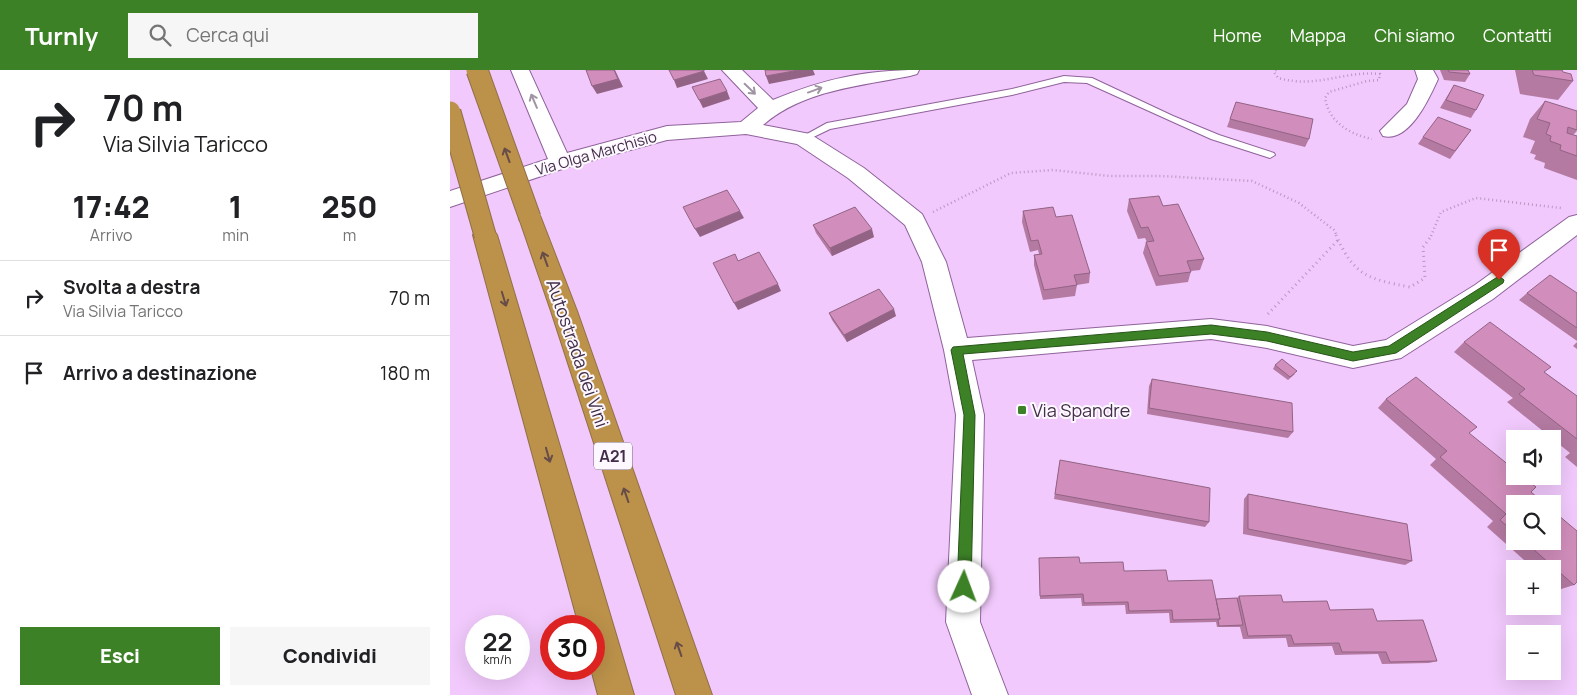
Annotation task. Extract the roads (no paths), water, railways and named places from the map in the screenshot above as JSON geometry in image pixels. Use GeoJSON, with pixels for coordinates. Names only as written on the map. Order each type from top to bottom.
{"type":"FeatureCollection","features":[{"type":"Feature","properties":{"kind":"highway","name":"Autostrada dei Vini"},"geometry":{"type":"LineString","coordinates":[[477,70],[564,311],[694,695]]}},
{"type":"Feature","properties":{"kind":"highway"},"geometry":{"type":"LineString","coordinates":[[450,112],[616,695]]}},
{"type":"Feature","properties":{"kind":"street"},"geometry":{"type":"LineString","coordinates":[[520,70],[560,162]]}},
{"type":"Feature","properties":{"kind":"street"},"geometry":{"type":"LineString","coordinates":[[731,70],[770,108]]}},
{"type":"Feature","properties":{"kind":"street"},"geometry":{"type":"LineString","coordinates":[[746,128],[770,108],[818,88],[910,70]]}},
{"type":"Feature","properties":{"kind":"street"},"geometry":{"type":"LineString","coordinates":[[1390,131],[1416,107],[1428,79],[1424,70]]}},
{"type":"Feature","properties":{"kind":"street","name":"Via Olga Marchisio"},"geometry":{"type":"LineString","coordinates":[[450,199],[560,162],[667,133],[746,128],[803,139]]}},
{"type":"Feature","properties":{"kind":"street"},"geometry":{"type":"LineString","coordinates":[[803,139],[856,173],[914,220],[934,262],[957,350],[970,415],[963,622],[990,695]]}},
{"type":"Feature","properties":{"kind":"street"},"geometry":{"type":"LineString","coordinates":[[957,350],[1211,330],[1249,334],[1353,357],[1392,350],[1484,292],[1572,217]]}},
{"type":"Feature","properties":{"kind":"lane"},"geometry":{"type":"LineString","coordinates":[[803,139],[827,126],[1012,92],[1064,79],[1089,80],[1200,131],[1270,155]]}},
{"type":"Feature","properties":{"kind":"place","name":"Via Spandre"},"geometry":{"type":"Point","coordinates":[1022,410]}}]}
